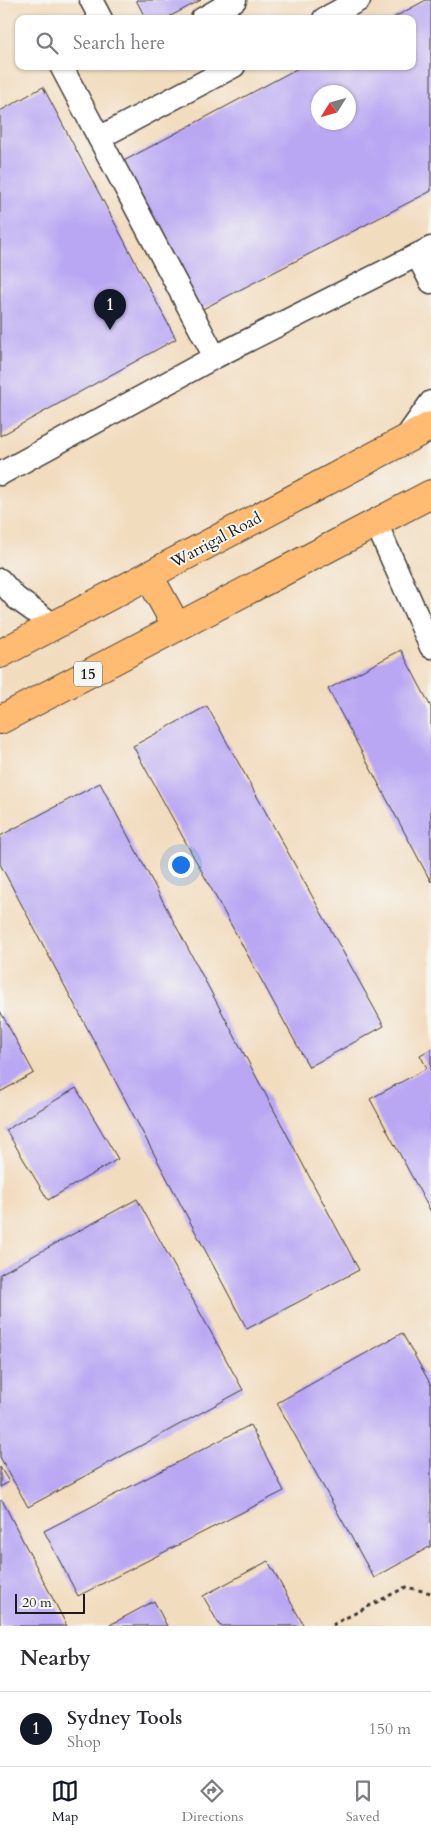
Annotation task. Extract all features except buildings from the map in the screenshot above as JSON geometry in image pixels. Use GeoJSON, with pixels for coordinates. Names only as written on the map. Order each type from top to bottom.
{"type":"FeatureCollection","features":[{"type":"Feature","properties":{"kind":"highway","name":"Warrigal Road"},"geometry":{"type":"LineString","coordinates":[[0,654],[431,426]]}},
{"type":"Feature","properties":{"kind":"highway","name":"15"},"geometry":{"type":"LineString","coordinates":[[0,720],[431,494]]}},
{"type":"Feature","properties":{"kind":"highway"},"geometry":{"type":"LineString","coordinates":[[149,576],[177,627]]}},
{"type":"Feature","properties":{"kind":"street"},"geometry":{"type":"LineString","coordinates":[[91,0],[99,15]]}},
{"type":"Feature","properties":{"kind":"street"},"geometry":{"type":"LineString","coordinates":[[209,15],[235,0]]}},
{"type":"Feature","properties":{"kind":"street"},"geometry":{"type":"LineString","coordinates":[[331,15],[359,0]]}},
{"type":"Feature","properties":{"kind":"street"},"geometry":{"type":"LineString","coordinates":[[63,70],[215,357]]}},
{"type":"Feature","properties":{"kind":"street"},"geometry":{"type":"LineString","coordinates":[[99,138],[226,70]]}},
{"type":"Feature","properties":{"kind":"street"},"geometry":{"type":"LineString","coordinates":[[0,474],[215,357],[424,252],[431,282]]}},
{"type":"Feature","properties":{"kind":"street"},"geometry":{"type":"LineString","coordinates":[[404,440],[431,402]]}},
{"type":"Feature","properties":{"kind":"street"},"geometry":{"type":"LineString","coordinates":[[376,523],[431,647]]}},
{"type":"Feature","properties":{"kind":"street"},"geometry":{"type":"LineString","coordinates":[[0,580],[16,598],[55,626]]}},
{"type":"Feature","properties":{"kind":"path"},"geometry":{"type":"LineString","coordinates":[[335,1626],[406,1586],[431,1593]]}},
{"type":"Feature","properties":{"kind":"place","name":"Sydney Tools"},"geometry":{"type":"Point","coordinates":[110,330]}}]}
